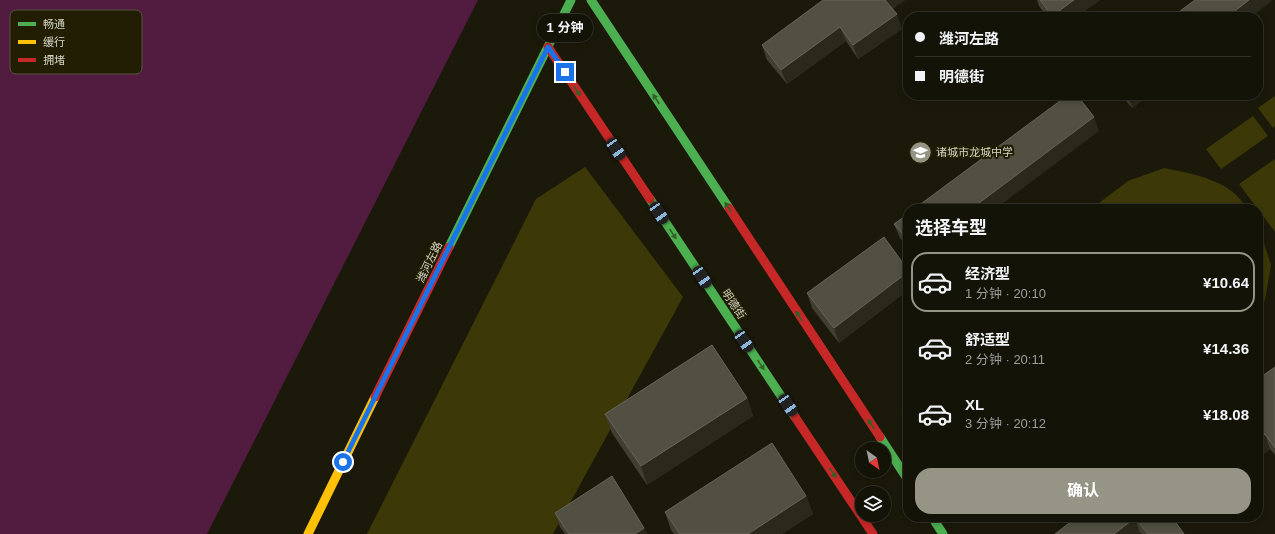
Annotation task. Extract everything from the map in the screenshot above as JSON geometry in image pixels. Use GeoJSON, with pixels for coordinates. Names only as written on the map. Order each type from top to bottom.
{"type":"FeatureCollection","features":[{"type":"Feature","properties":{"kind":"street","name":"潍河左路"},"geometry":{"type":"LineString","coordinates":[[308,534],[571,0]]}},
{"type":"Feature","properties":{"kind":"street"},"geometry":{"type":"LineString","coordinates":[[591,0],[903,472]]}},
{"type":"Feature","properties":{"kind":"street","name":"明德街"},"geometry":{"type":"LineString","coordinates":[[548,47],[874,534]]}},
{"type":"Feature","properties":{"kind":"street"},"geometry":{"type":"LineString","coordinates":[[936,522],[944,534]]}},
{"type":"Feature","properties":{"kind":"shaded area"},"geometry":{"type":"Polygon","coordinates":[[[0,0],[478,0],[207,534],[0,534],[0,0]]]}},
{"type":"Feature","properties":{"kind":"shaded area"},"geometry":{"type":"Polygon","coordinates":[[[1275,96],[1275,126],[1273,128],[1258,108],[1275,96]]]}},
{"type":"Feature","properties":{"kind":"shaded area"},"geometry":{"type":"Polygon","coordinates":[[[1253,116],[1268,136],[1221,169],[1206,149],[1253,116]]]}},
{"type":"Feature","properties":{"kind":"shaded area"},"geometry":{"type":"Polygon","coordinates":[[[1275,159],[1275,232],[1263,216],[1263,204],[1254,204],[1239,184],[1275,159]]]}},
{"type":"Feature","properties":{"kind":"shaded area"},"geometry":{"type":"Polygon","coordinates":[[[585,167],[683,297],[553,534],[367,534],[536,199],[585,167]]]}},
{"type":"Feature","properties":{"kind":"shaded area"},"geometry":{"type":"Polygon","coordinates":[[[1164,168],[1211,180],[1232,191],[1244,204],[1098,204],[1128,181],[1164,168]]]}},
{"type":"Feature","properties":{"kind":"shaded area"},"geometry":{"type":"Polygon","coordinates":[[[1263,240],[1271,265],[1265,300],[1263,303],[1263,240]]]}},
{"type":"Feature","properties":{"kind":"shaded area"},"geometry":{"type":"Polygon","coordinates":[[[903,395],[903,421],[902,413],[903,395]]]}},
{"type":"Feature","properties":{"kind":"building"},"geometry":{"type":"Polygon","coordinates":[[[823,0],[885,0],[897,14],[853,45],[840,27],[781,70],[762,45],[823,0]]]}},
{"type":"Feature","properties":{"kind":"building"},"geometry":{"type":"Polygon","coordinates":[[[1040,0],[1074,0],[1058,12],[1049,12],[1040,0]]]}},
{"type":"Feature","properties":{"kind":"building"},"geometry":{"type":"Polygon","coordinates":[[[1195,0],[1249,0],[1233,12],[1179,12],[1195,0]]]}},
{"type":"Feature","properties":{"kind":"building"},"geometry":{"type":"Polygon","coordinates":[[[1061,100],[1081,100],[1094,117],[978,204],[921,204],[1061,100]]]}},
{"type":"Feature","properties":{"kind":"building"},"geometry":{"type":"Polygon","coordinates":[[[903,218],[903,234],[894,224],[903,218]]]}},
{"type":"Feature","properties":{"kind":"building"},"geometry":{"type":"Polygon","coordinates":[[[884,237],[903,263],[903,276],[834,328],[807,293],[884,237]]]}},
{"type":"Feature","properties":{"kind":"building"},"geometry":{"type":"Polygon","coordinates":[[[712,345],[747,398],[641,466],[605,414],[712,345]]]}},
{"type":"Feature","properties":{"kind":"building"},"geometry":{"type":"Polygon","coordinates":[[[1275,367],[1275,448],[1265,434],[1263,436],[1263,375],[1275,367]]]}},
{"type":"Feature","properties":{"kind":"building"},"geometry":{"type":"Polygon","coordinates":[[[772,443],[806,496],[748,534],[680,534],[665,512],[772,443]]]}},
{"type":"Feature","properties":{"kind":"building"},"geometry":{"type":"Polygon","coordinates":[[[612,476],[644,528],[635,534],[569,534],[555,513],[612,476]]]}},
{"type":"Feature","properties":{"kind":"building"},"geometry":{"type":"Polygon","coordinates":[[[1071,522],[1130,522],[1114,534],[1055,534],[1071,522]]]}},
{"type":"Feature","properties":{"kind":"building"},"geometry":{"type":"Polygon","coordinates":[[[1138,522],[1176,522],[1184,534],[1148,534],[1138,522]]]}},
{"type":"Feature","properties":{"kind":"traffic: fast"},"geometry":{"type":"LineString","coordinates":[[449,247],[571,0]]}},
{"type":"Feature","properties":{"kind":"traffic: fast"},"geometry":{"type":"LineString","coordinates":[[591,0],[729,208]]}},
{"type":"Feature","properties":{"kind":"traffic: fast"},"geometry":{"type":"LineString","coordinates":[[650,199],[795,417]]}},
{"type":"Feature","properties":{"kind":"traffic: fast"},"geometry":{"type":"LineString","coordinates":[[880,437],[903,472]]}},
{"type":"Feature","properties":{"kind":"traffic: fast"},"geometry":{"type":"LineString","coordinates":[[935,522],[943,534]]}},
{"type":"Feature","properties":{"kind":"traffic: slow"},"geometry":{"type":"LineString","coordinates":[[308,534],[375,397]]}},
{"type":"Feature","properties":{"kind":"traffic: jam"},"geometry":{"type":"LineString","coordinates":[[548,47],[650,199]]}},
{"type":"Feature","properties":{"kind":"traffic: jam"},"geometry":{"type":"LineString","coordinates":[[729,208],[880,437]]}},
{"type":"Feature","properties":{"kind":"traffic: jam"},"geometry":{"type":"LineString","coordinates":[[375,397],[449,247]]}},
{"type":"Feature","properties":{"kind":"traffic: jam"},"geometry":{"type":"LineString","coordinates":[[795,417],[873,534]]}},
{"type":"Feature","properties":{"kind":"place","name":"诸城市龙城中学"},"geometry":{"type":"Point","coordinates":[920,152]}},
{"type":"Feature","properties":{"kind":"route"},"geometry":{"type":"LineString","coordinates":[[343,462],[548,47],[565,72]]}}]}
